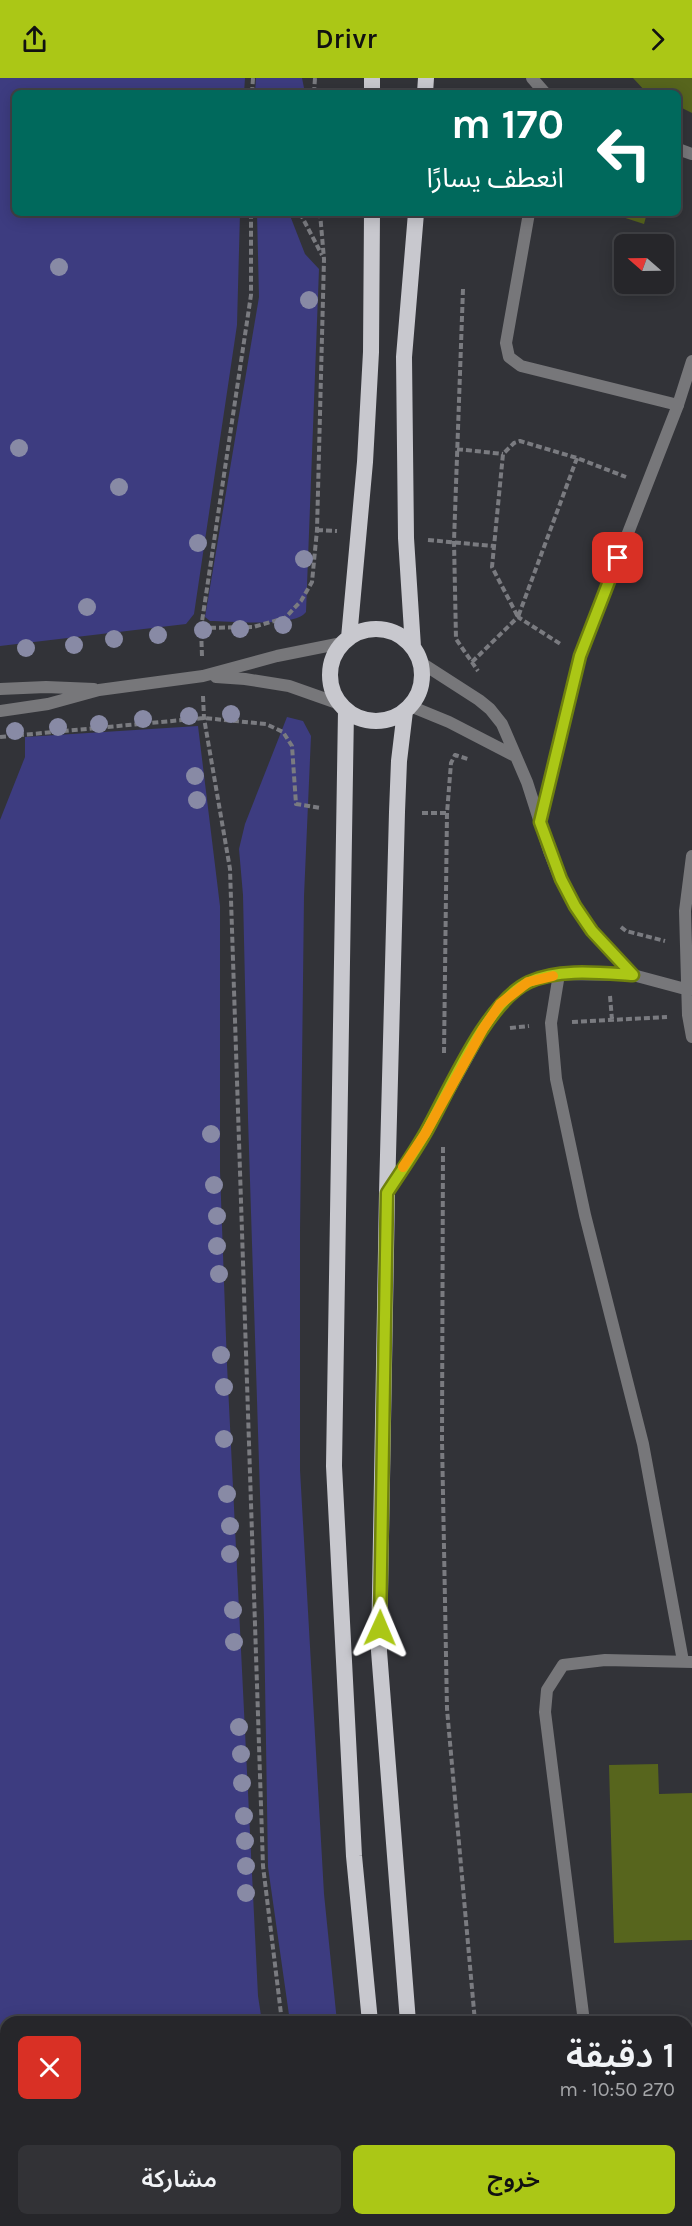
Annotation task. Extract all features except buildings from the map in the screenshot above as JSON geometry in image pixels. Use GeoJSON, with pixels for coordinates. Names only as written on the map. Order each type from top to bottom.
{"type":"FeatureCollection","features":[{"type":"Feature","properties":{"kind":"highway"},"geometry":{"type":"LineString","coordinates":[[346,641],[366,451],[371,352],[372,216]]}},
{"type":"Feature","properties":{"kind":"highway"},"geometry":{"type":"LineString","coordinates":[[416,216],[404,357],[406,538],[416,654],[421,685],[417,696],[408,708],[382,721],[356,717],[343,707],[332,687],[333,660],[346,641],[362,631],[375,628],[389,631],[402,637],[416,654]]}},
{"type":"Feature","properties":{"kind":"highway"},"geometry":{"type":"LineString","coordinates":[[343,707],[334,1466],[354,1856],[369,2016]]}},
{"type":"Feature","properties":{"kind":"highway"},"geometry":{"type":"LineString","coordinates":[[408,708],[397,804],[379,1651],[408,2016]]}},
{"type":"Feature","properties":{"kind":"street"},"geometry":{"type":"LineString","coordinates":[[532,78],[542,90]]}},
{"type":"Feature","properties":{"kind":"street"},"geometry":{"type":"LineString","coordinates":[[529,216],[506,343],[509,357],[522,366],[678,405]]}},
{"type":"Feature","properties":{"kind":"street"},"geometry":{"type":"LineString","coordinates":[[540,822],[580,656],[678,405],[692,361]]}},
{"type":"Feature","properties":{"kind":"street"},"geometry":{"type":"LineString","coordinates":[[0,711],[48,704],[99,690],[202,676],[346,641]]}},
{"type":"Feature","properties":{"kind":"street"},"geometry":{"type":"LineString","coordinates":[[416,654],[490,709],[506,731],[561,879],[575,906],[592,931],[633,975]]}},
{"type":"Feature","properties":{"kind":"street"},"geometry":{"type":"LineString","coordinates":[[202,676],[245,679],[290,686],[343,707]]}},
{"type":"Feature","properties":{"kind":"street"},"geometry":{"type":"LineString","coordinates":[[0,689],[63,687],[99,690]]}},
{"type":"Feature","properties":{"kind":"street"},"geometry":{"type":"LineString","coordinates":[[408,708],[515,756]]}},
{"type":"Feature","properties":{"kind":"street"},"geometry":{"type":"LineString","coordinates":[[692,856],[686,911],[688,1015],[692,1037]]}},
{"type":"Feature","properties":{"kind":"street"},"geometry":{"type":"LineString","coordinates":[[387,1193],[425,1134],[483,1029],[500,1004],[528,982],[559,974],[633,975],[688,990]]}},
{"type":"Feature","properties":{"kind":"street"},"geometry":{"type":"LineString","coordinates":[[559,974],[551,1023],[556,1079],[585,1215],[643,1444],[687,1662],[605,1660],[563,1665],[547,1690],[545,1712],[583,2016]]}},
{"type":"Feature","properties":{"kind":"path"},"geometry":{"type":"LineString","coordinates":[[251,216],[251,295],[201,628],[204,718],[230,869],[263,1866],[281,2016]]}},
{"type":"Feature","properties":{"kind":"path"},"geometry":{"type":"LineString","coordinates":[[302,216],[324,259]]}},
{"type":"Feature","properties":{"kind":"path"},"geometry":{"type":"LineString","coordinates":[[201,628],[253,627],[285,618],[301,601],[312,582],[317,530],[324,259],[320,216]]}},
{"type":"Feature","properties":{"kind":"path"},"geometry":{"type":"LineString","coordinates":[[463,289],[454,541],[456,639],[483,680]]}},
{"type":"Feature","properties":{"kind":"path"},"geometry":{"type":"LineString","coordinates":[[580,656],[518,616],[492,567],[503,454],[514,442],[520,441],[577,458],[647,485]]}},
{"type":"Feature","properties":{"kind":"path"},"geometry":{"type":"LineString","coordinates":[[457,449],[503,454]]}},
{"type":"Feature","properties":{"kind":"path"},"geometry":{"type":"LineString","coordinates":[[472,662],[518,616],[577,458]]}},
{"type":"Feature","properties":{"kind":"path"},"geometry":{"type":"LineString","coordinates":[[406,538],[493,546]]}},
{"type":"Feature","properties":{"kind":"path"},"geometry":{"type":"LineString","coordinates":[[0,737],[204,718],[266,724],[283,732],[292,746],[296,804],[343,812]]}},
{"type":"Feature","properties":{"kind":"path"},"geometry":{"type":"LineString","coordinates":[[443,1100],[447,813],[451,763],[455,755],[482,762],[492,745]]}},
{"type":"Feature","properties":{"kind":"path"},"geometry":{"type":"LineString","coordinates":[[618,925],[627,931],[687,945]]}},
{"type":"Feature","properties":{"kind":"path"},"geometry":{"type":"LineString","coordinates":[[507,1028],[551,1023],[688,1015]]}},
{"type":"Feature","properties":{"kind":"path"},"geometry":{"type":"LineString","coordinates":[[443,1146],[442,1440],[447,1708],[474,2016]]}},
{"type":"Feature","properties":{"kind":"shaded area"},"geometry":{"type":"Polygon","coordinates":[[[0,78],[245,78],[244,90],[12,90],[12,216],[240,216],[237,325],[194,614],[186,624],[0,646],[0,78]]]}},
{"type":"Feature","properties":{"kind":"shaded area"},"geometry":{"type":"Polygon","coordinates":[[[256,78],[302,78],[304,90],[255,90],[256,78]]]}},
{"type":"Feature","properties":{"kind":"shaded area"},"geometry":{"type":"Polygon","coordinates":[[[257,216],[290,216],[305,254],[319,269],[306,612],[299,617],[276,622],[210,621],[205,617],[259,297],[257,216]]]}},
{"type":"Feature","properties":{"kind":"shaded area"},"geometry":{"type":"Polygon","coordinates":[[[287,717],[303,721],[311,736],[304,896],[300,1470],[324,1894],[336,2016],[289,2016],[268,1867],[264,1619],[243,895],[239,849],[245,824],[287,717]]]}},
{"type":"Feature","properties":{"kind":"shaded area"},"geometry":{"type":"Polygon","coordinates":[[[198,726],[220,906],[220,1171],[227,1365],[258,1996],[261,2016],[0,2016],[0,820],[25,757],[25,737],[198,726]]]}},
{"type":"Feature","properties":{"kind":"slow traffic"},"geometry":{"type":"LineString","coordinates":[[403,1167],[425,1134],[483,1029],[500,1004],[528,982],[553,976]]}},
{"type":"Feature","properties":{"kind":"route"},"geometry":{"type":"LineString","coordinates":[[380,1628],[387,1193],[425,1134],[483,1029],[500,1004],[528,982],[559,974],[633,975],[592,931],[575,906],[549,851],[540,822],[580,656],[618,558]]}}]}
